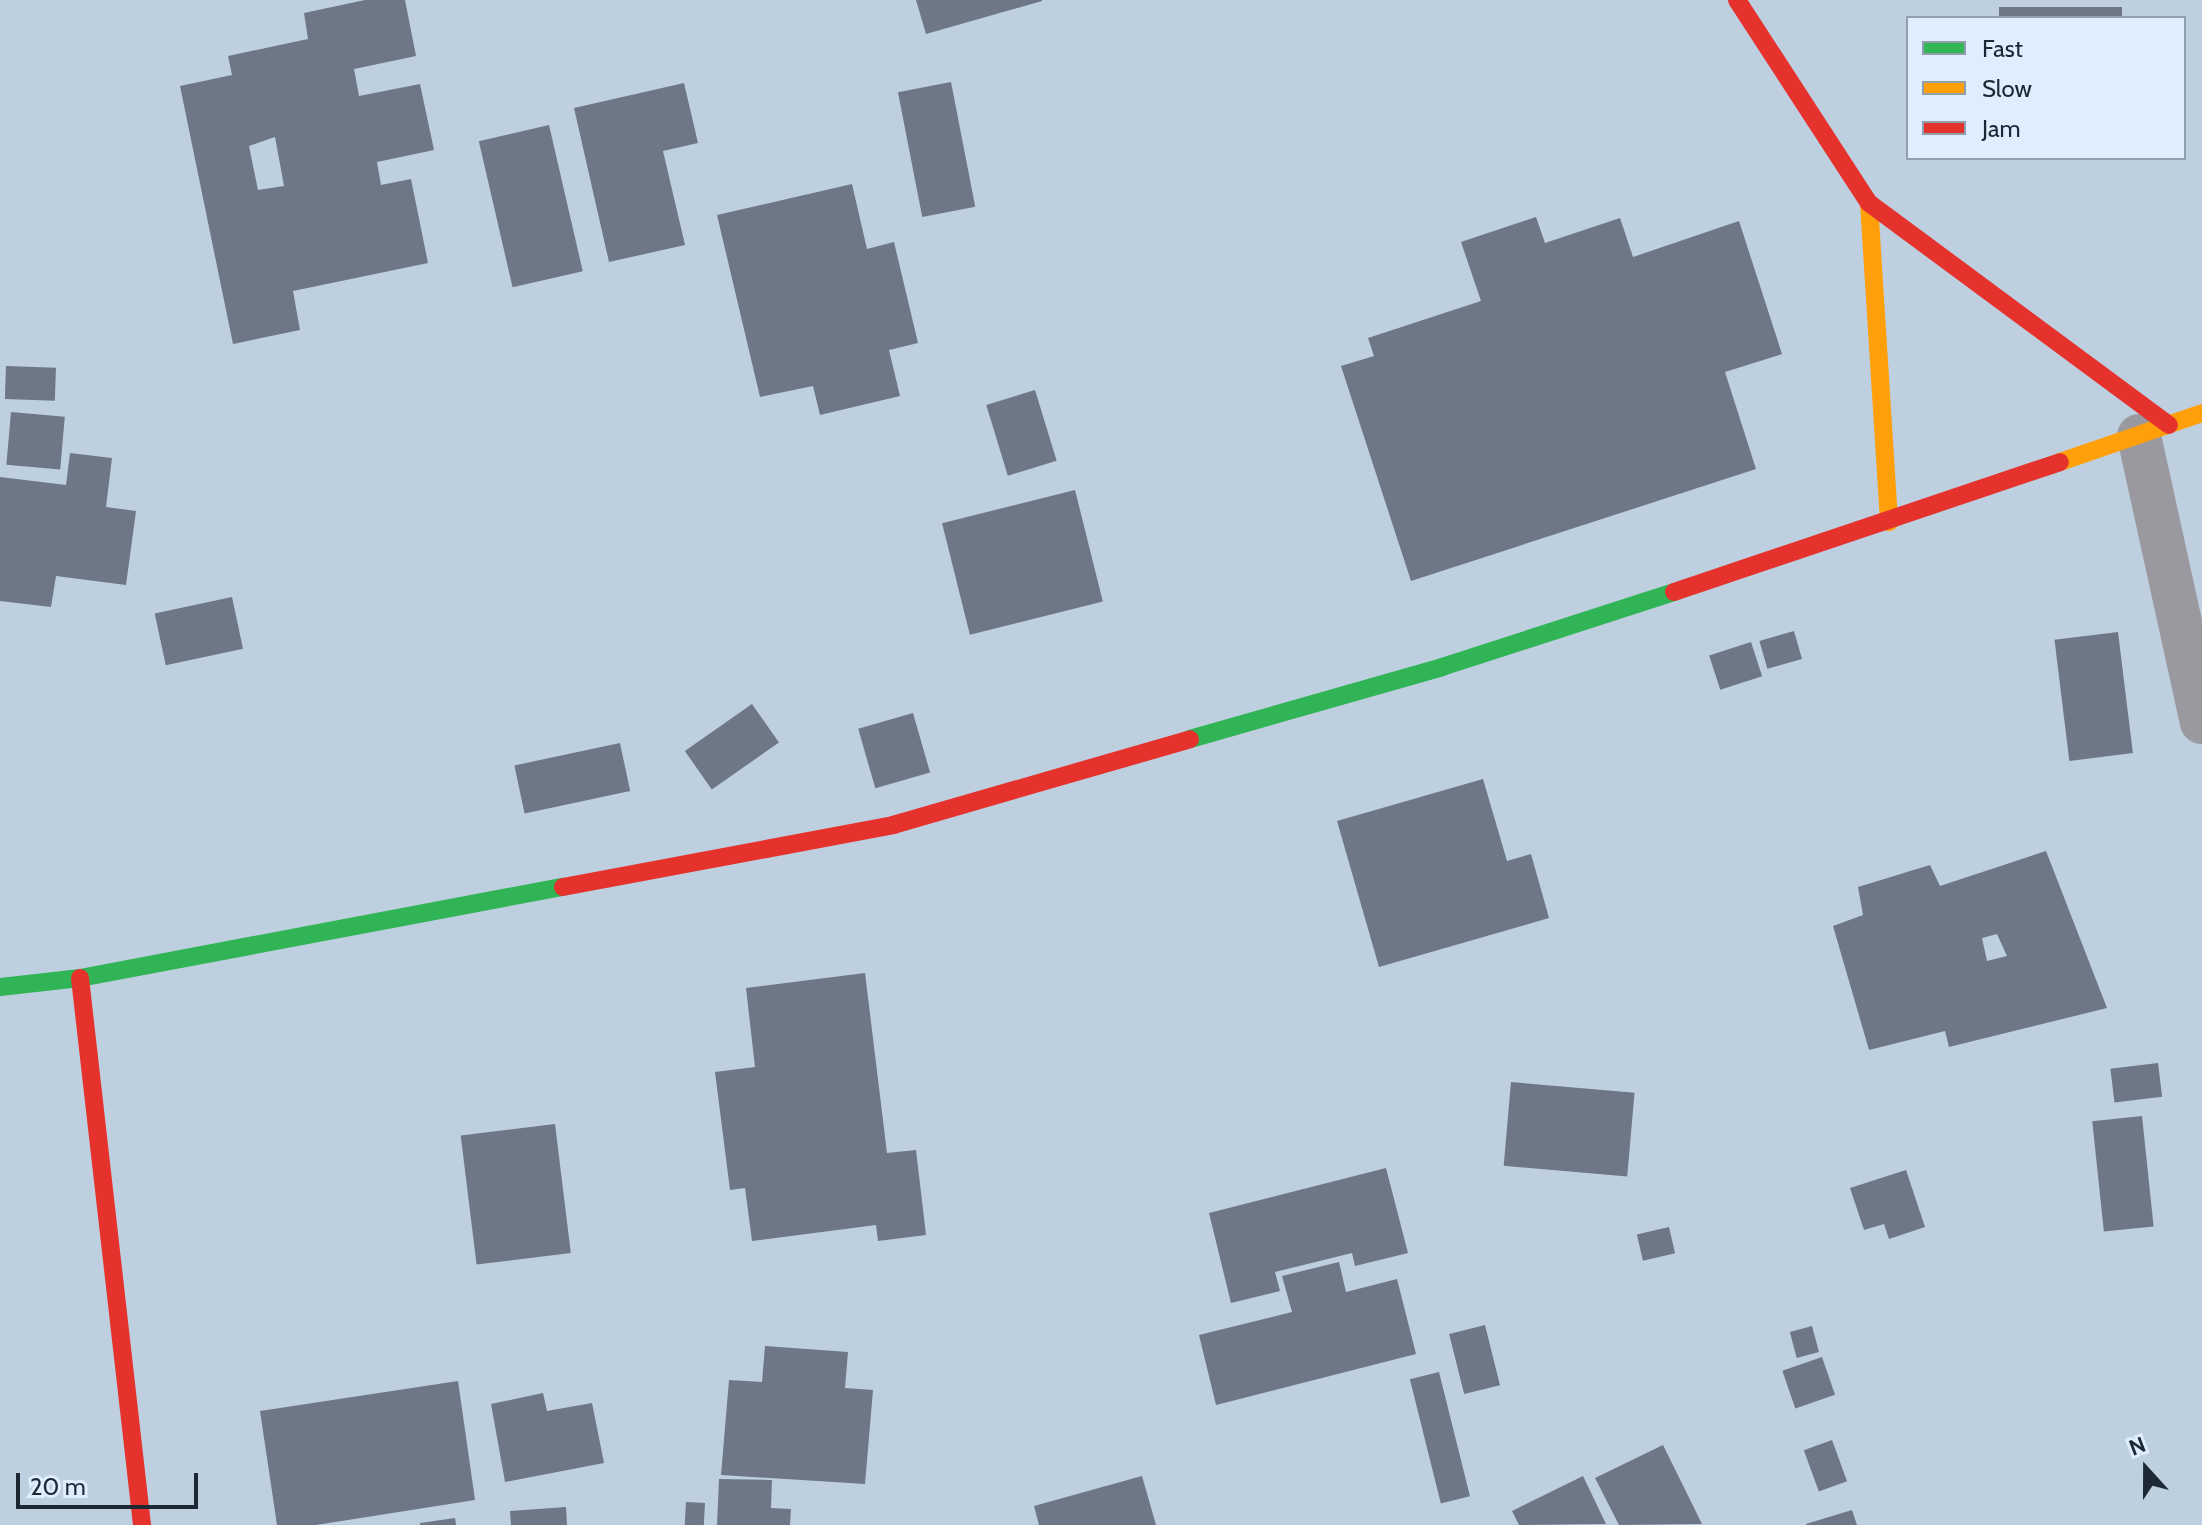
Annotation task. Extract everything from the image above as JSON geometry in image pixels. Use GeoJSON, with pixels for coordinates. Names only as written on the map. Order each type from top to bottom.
{"type":"FeatureCollection","features":[{"type":"Feature","properties":{"kind":"street"},"geometry":{"type":"LineString","coordinates":[[1737,0],[1869,203],[2154,430],[2202,722]]}},
{"type":"Feature","properties":{"kind":"street"},"geometry":{"type":"LineString","coordinates":[[1869,203],[1889,522]]}},
{"type":"Feature","properties":{"kind":"street"},"geometry":{"type":"LineString","coordinates":[[0,987],[80,978],[893,825],[1442,667],[1889,522],[2202,413]]}},
{"type":"Feature","properties":{"kind":"street"},"geometry":{"type":"LineString","coordinates":[[80,978],[142,1525]]}},
{"type":"Feature","properties":{"kind":"building"},"geometry":{"type":"Polygon","coordinates":[[[365,0],[405,0],[416,56],[354,69],[359,96],[420,84],[434,150],[377,162],[381,185],[411,179],[428,263],[293,291],[300,330],[233,344],[180,86],[232,75],[228,56],[308,39],[304,13],[365,0]],[[275,137],[249,146],[258,190],[284,186],[275,137]]]}},
{"type":"Feature","properties":{"kind":"building"},"geometry":{"type":"Polygon","coordinates":[[[916,0],[1042,0],[1042,1],[926,34],[916,0]]]}},
{"type":"Feature","properties":{"kind":"building"},"geometry":{"type":"Polygon","coordinates":[[[1999,7],[2122,7],[2122,16],[1999,16],[1999,7]]]}},
{"type":"Feature","properties":{"kind":"building"},"geometry":{"type":"Polygon","coordinates":[[[951,82],[975,207],[922,217],[898,92],[951,82]]]}},
{"type":"Feature","properties":{"kind":"building"},"geometry":{"type":"Polygon","coordinates":[[[684,83],[698,143],[663,151],[685,245],[609,262],[574,108],[684,83]]]}},
{"type":"Feature","properties":{"kind":"building"},"geometry":{"type":"Polygon","coordinates":[[[549,125],[583,271],[513,287],[479,141],[549,125]]]}},
{"type":"Feature","properties":{"kind":"building"},"geometry":{"type":"Polygon","coordinates":[[[852,184],[867,249],[894,242],[918,343],[889,350],[900,396],[820,415],[813,386],[760,397],[717,215],[852,184]]]}},
{"type":"Feature","properties":{"kind":"building"},"geometry":{"type":"Polygon","coordinates":[[[1536,217],[1545,243],[1620,218],[1633,257],[1739,221],[1782,354],[1725,372],[1756,469],[1411,581],[1341,366],[1374,356],[1368,338],[1481,301],[1461,242],[1536,217]]]}},
{"type":"Feature","properties":{"kind":"building"},"geometry":{"type":"Polygon","coordinates":[[[6,366],[56,368],[55,401],[5,399],[6,366]]]}},
{"type":"Feature","properties":{"kind":"building"},"geometry":{"type":"Polygon","coordinates":[[[1035,390],[1057,461],[1008,476],[986,405],[1035,390]]]}},
{"type":"Feature","properties":{"kind":"building"},"geometry":{"type":"Polygon","coordinates":[[[11,412],[65,417],[60,470],[6,465],[11,412]]]}},
{"type":"Feature","properties":{"kind":"building"},"geometry":{"type":"Polygon","coordinates":[[[70,453],[112,458],[106,507],[136,511],[126,585],[56,576],[51,607],[0,601],[0,477],[66,485],[70,453]]]}},
{"type":"Feature","properties":{"kind":"building"},"geometry":{"type":"Polygon","coordinates":[[[1075,490],[1103,602],[970,635],[942,523],[1075,490]]]}},
{"type":"Feature","properties":{"kind":"building"},"geometry":{"type":"Polygon","coordinates":[[[232,597],[243,649],[166,665],[155,613],[232,597]]]}},
{"type":"Feature","properties":{"kind":"building"},"geometry":{"type":"Polygon","coordinates":[[[1794,631],[1802,659],[1767,669],[1759,641],[1794,631]]]}},
{"type":"Feature","properties":{"kind":"building"},"geometry":{"type":"Polygon","coordinates":[[[2118,632],[2133,753],[2069,761],[2054,640],[2118,632]]]}},
{"type":"Feature","properties":{"kind":"building"},"geometry":{"type":"Polygon","coordinates":[[[1751,642],[1762,676],[1720,690],[1709,656],[1751,642]]]}},
{"type":"Feature","properties":{"kind":"building"},"geometry":{"type":"Polygon","coordinates":[[[752,704],[779,743],[712,790],[685,751],[752,704]]]}},
{"type":"Feature","properties":{"kind":"building"},"geometry":{"type":"Polygon","coordinates":[[[913,713],[930,773],[875,788],[858,729],[913,713]]]}},
{"type":"Feature","properties":{"kind":"building"},"geometry":{"type":"Polygon","coordinates":[[[620,743],[630,791],[525,813],[514,765],[620,743]]]}},
{"type":"Feature","properties":{"kind":"building"},"geometry":{"type":"Polygon","coordinates":[[[1483,779],[1507,861],[1531,854],[1549,918],[1379,967],[1337,821],[1483,779]]]}},
{"type":"Feature","properties":{"kind":"building"},"geometry":{"type":"Polygon","coordinates":[[[2046,851],[2107,1008],[1949,1047],[1945,1031],[1869,1050],[1833,926],[1863,915],[1858,887],[1930,865],[1940,886],[2046,851]],[[1997,934],[1982,938],[1987,961],[2007,956],[1997,934]]]}},
{"type":"Feature","properties":{"kind":"building"},"geometry":{"type":"Polygon","coordinates":[[[865,973],[887,1153],[916,1150],[926,1235],[878,1241],[876,1225],[752,1241],[745,1188],[730,1190],[715,1072],[755,1067],[746,988],[865,973]]]}},
{"type":"Feature","properties":{"kind":"building"},"geometry":{"type":"Polygon","coordinates":[[[2158,1063],[2162,1097],[2115,1103],[2110,1069],[2158,1063]]]}},
{"type":"Feature","properties":{"kind":"building"},"geometry":{"type":"Polygon","coordinates":[[[1511,1082],[1635,1093],[1627,1176],[1504,1166],[1511,1082]]]}},
{"type":"Feature","properties":{"kind":"building"},"geometry":{"type":"Polygon","coordinates":[[[2142,1116],[2154,1226],[2104,1232],[2092,1121],[2142,1116]]]}},
{"type":"Feature","properties":{"kind":"building"},"geometry":{"type":"Polygon","coordinates":[[[555,1124],[571,1253],[477,1265],[461,1136],[555,1124]]]}},
{"type":"Feature","properties":{"kind":"building"},"geometry":{"type":"Polygon","coordinates":[[[1386,1168],[1408,1253],[1355,1266],[1352,1253],[1275,1272],[1280,1291],[1231,1303],[1209,1213],[1386,1168]]]}},
{"type":"Feature","properties":{"kind":"building"},"geometry":{"type":"Polygon","coordinates":[[[1906,1170],[1925,1227],[1889,1239],[1884,1224],[1864,1230],[1850,1188],[1906,1170]]]}},
{"type":"Feature","properties":{"kind":"building"},"geometry":{"type":"Polygon","coordinates":[[[1669,1227],[1675,1253],[1643,1261],[1637,1234],[1669,1227]]]}},
{"type":"Feature","properties":{"kind":"building"},"geometry":{"type":"Polygon","coordinates":[[[1339,1262],[1346,1292],[1397,1279],[1416,1354],[1216,1405],[1199,1335],[1292,1312],[1282,1276],[1339,1262]]]}},
{"type":"Feature","properties":{"kind":"building"},"geometry":{"type":"Polygon","coordinates":[[[1485,1325],[1500,1385],[1464,1394],[1449,1334],[1485,1325]]]}},
{"type":"Feature","properties":{"kind":"building"},"geometry":{"type":"Polygon","coordinates":[[[1812,1326],[1819,1352],[1797,1358],[1790,1332],[1812,1326]]]}},
{"type":"Feature","properties":{"kind":"building"},"geometry":{"type":"Polygon","coordinates":[[[765,1346],[848,1352],[845,1388],[873,1390],[865,1484],[721,1475],[729,1380],[762,1382],[765,1346]]]}},
{"type":"Feature","properties":{"kind":"building"},"geometry":{"type":"Polygon","coordinates":[[[1822,1357],[1835,1395],[1795,1408],[1782,1371],[1822,1357]]]}},
{"type":"Feature","properties":{"kind":"building"},"geometry":{"type":"Polygon","coordinates":[[[1439,1372],[1470,1496],[1441,1503],[1410,1379],[1439,1372]]]}},
{"type":"Feature","properties":{"kind":"building"},"geometry":{"type":"Polygon","coordinates":[[[458,1381],[475,1500],[316,1525],[277,1525],[260,1411],[458,1381]]]}},
{"type":"Feature","properties":{"kind":"building"},"geometry":{"type":"Polygon","coordinates":[[[543,1393],[547,1411],[592,1403],[604,1463],[505,1482],[491,1404],[543,1393]]]}},
{"type":"Feature","properties":{"kind":"building"},"geometry":{"type":"Polygon","coordinates":[[[1832,1440],[1847,1481],[1819,1492],[1804,1450],[1832,1440]]]}},
{"type":"Feature","properties":{"kind":"building"},"geometry":{"type":"Polygon","coordinates":[[[1663,1445],[1702,1524],[1619,1525],[1595,1478],[1663,1445]]]}},
{"type":"Feature","properties":{"kind":"building"},"geometry":{"type":"Polygon","coordinates":[[[1142,1476],[1156,1525],[1039,1525],[1034,1506],[1142,1476]]]}},
{"type":"Feature","properties":{"kind":"building"},"geometry":{"type":"Polygon","coordinates":[[[1583,1476],[1606,1524],[1519,1525],[1512,1511],[1583,1476]]]}},
{"type":"Feature","properties":{"kind":"building"},"geometry":{"type":"Polygon","coordinates":[[[719,1479],[772,1480],[771,1508],[791,1509],[790,1525],[717,1525],[719,1479]]]}},
{"type":"Feature","properties":{"kind":"building"},"geometry":{"type":"Polygon","coordinates":[[[686,1502],[705,1503],[704,1525],[685,1525],[686,1502]]]}},
{"type":"Feature","properties":{"kind":"building"},"geometry":{"type":"Polygon","coordinates":[[[566,1507],[567,1525],[511,1525],[510,1511],[566,1507]]]}},
{"type":"Feature","properties":{"kind":"building"},"geometry":{"type":"Polygon","coordinates":[[[1852,1510],[1857,1525],[1806,1525],[1806,1524],[1852,1510]]]}},
{"type":"Feature","properties":{"kind":"building"},"geometry":{"type":"Polygon","coordinates":[[[455,1518],[456,1525],[420,1525],[420,1523],[455,1518]]]}},
{"type":"Feature","properties":{"kind":"traffic: fast"},"geometry":{"type":"LineString","coordinates":[[1190,739],[1442,667],[1674,592]]}},
{"type":"Feature","properties":{"kind":"traffic: fast"},"geometry":{"type":"LineString","coordinates":[[0,987],[80,978],[563,887]]}},
{"type":"Feature","properties":{"kind":"traffic: slow"},"geometry":{"type":"LineString","coordinates":[[1869,203],[1889,522]]}},
{"type":"Feature","properties":{"kind":"traffic: slow"},"geometry":{"type":"LineString","coordinates":[[2060,462],[2202,413]]}},
{"type":"Feature","properties":{"kind":"traffic: jam"},"geometry":{"type":"LineString","coordinates":[[1737,0],[1869,203],[2169,425]]}},
{"type":"Feature","properties":{"kind":"traffic: jam"},"geometry":{"type":"LineString","coordinates":[[1674,592],[2060,462]]}},
{"type":"Feature","properties":{"kind":"traffic: jam"},"geometry":{"type":"LineString","coordinates":[[563,887],[893,825],[1190,739]]}},
{"type":"Feature","properties":{"kind":"traffic: jam"},"geometry":{"type":"LineString","coordinates":[[80,978],[142,1525]]}}]}
